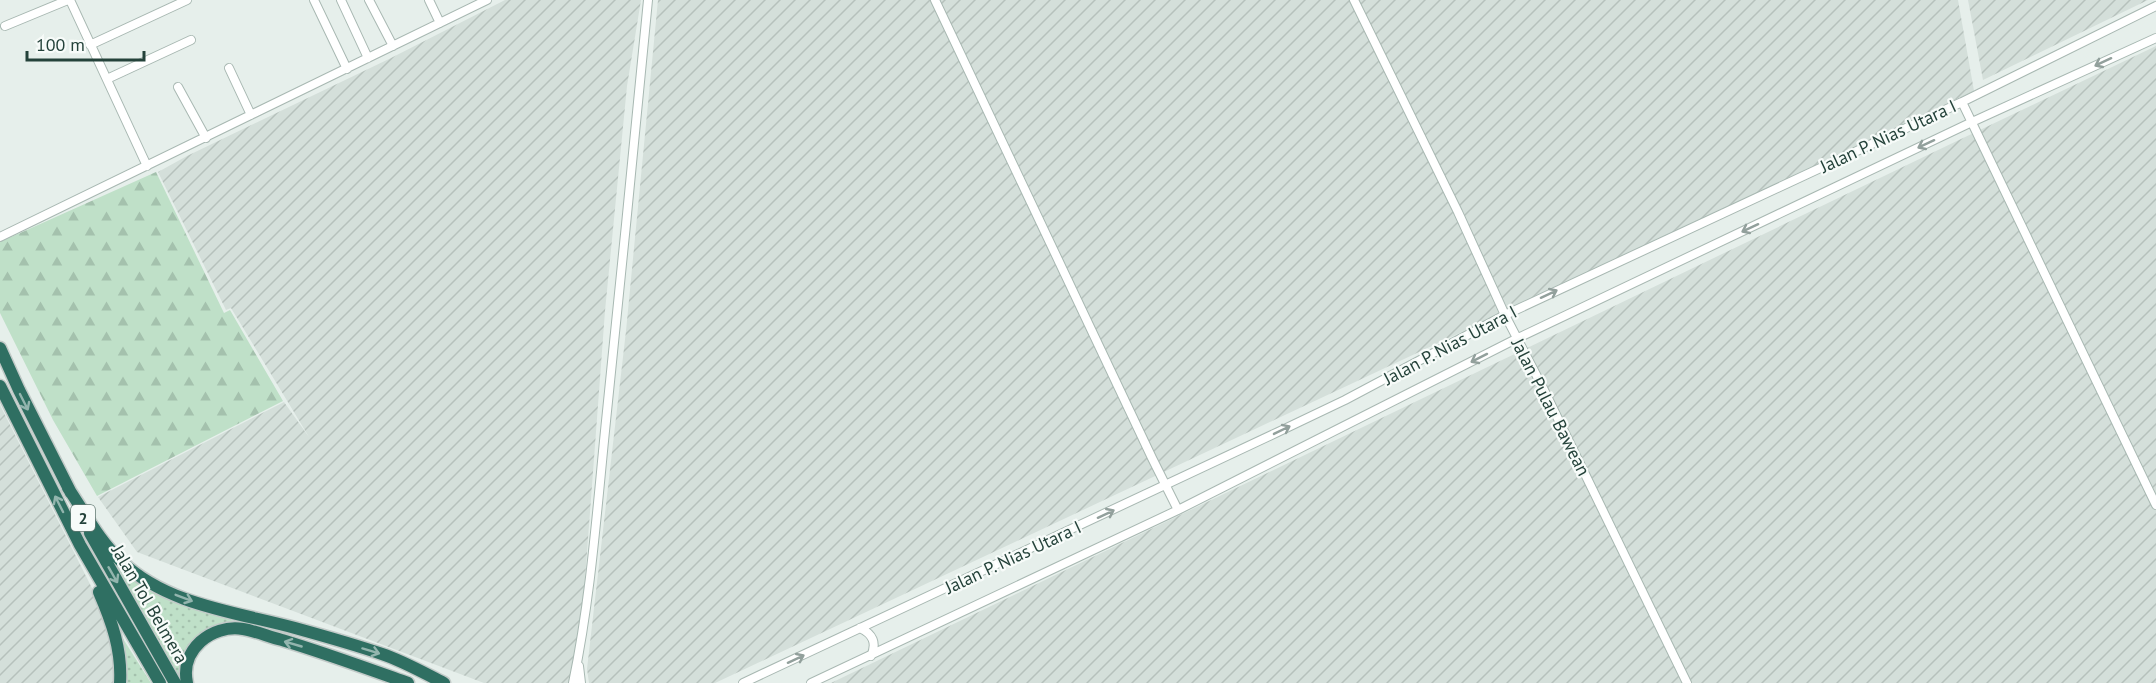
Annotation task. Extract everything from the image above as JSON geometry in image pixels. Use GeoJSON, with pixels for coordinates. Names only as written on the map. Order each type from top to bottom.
{"type":"FeatureCollection","features":[{"type":"Feature","properties":{"kind":"highway","name":"Jalan Tol Belmera"},"geometry":{"type":"LineString","coordinates":[[0,348],[96,546],[175,683]]}},
{"type":"Feature","properties":{"kind":"highway","name":"Jalan Tol Belmera"},"geometry":{"type":"LineString","coordinates":[[0,387],[80,545],[160,683]]}},
{"type":"Feature","properties":{"kind":"highway"},"geometry":{"type":"LineString","coordinates":[[68,488],[102,541],[122,562],[142,578],[204,605],[294,628],[384,655],[444,683]]}},
{"type":"Feature","properties":{"kind":"highway"},"geometry":{"type":"LineString","coordinates":[[80,545],[108,612],[117,641],[120,654],[120,683]]}},
{"type":"Feature","properties":{"kind":"highway"},"geometry":{"type":"LineString","coordinates":[[187,683],[187,665],[191,654],[207,634],[242,628],[324,653],[408,683]]}},
{"type":"Feature","properties":{"kind":"street"},"geometry":{"type":"LineString","coordinates":[[4,26],[69,0],[147,166]]}},
{"type":"Feature","properties":{"kind":"street"},"geometry":{"type":"LineString","coordinates":[[90,45],[187,0]]}},
{"type":"Feature","properties":{"kind":"street"},"geometry":{"type":"LineString","coordinates":[[314,0],[347,69]]}},
{"type":"Feature","properties":{"kind":"street"},"geometry":{"type":"LineString","coordinates":[[341,0],[368,58]]}},
{"type":"Feature","properties":{"kind":"street"},"geometry":{"type":"LineString","coordinates":[[369,0],[393,46]]}},
{"type":"Feature","properties":{"kind":"street"},"geometry":{"type":"LineString","coordinates":[[429,0],[440,23]]}},
{"type":"Feature","properties":{"kind":"street"},"geometry":{"type":"LineString","coordinates":[[573,683],[579,656],[592,557],[624,258],[648,0]]}},
{"type":"Feature","properties":{"kind":"street"},"geometry":{"type":"LineString","coordinates":[[935,0],[1178,510]]}},
{"type":"Feature","properties":{"kind":"street","name":"Jalan Pulau Bawean"},"geometry":{"type":"LineString","coordinates":[[1354,0],[1458,212],[1504,315],[1542,386],[1687,683]]}},
{"type":"Feature","properties":{"kind":"street"},"geometry":{"type":"LineString","coordinates":[[0,237],[347,69],[481,1]]}},
{"type":"Feature","properties":{"kind":"street","name":"Jalan P. Nias Utara I"},"geometry":{"type":"LineString","coordinates":[[743,683],[1345,400],[1504,315],[1962,102],[2156,6]]}},
{"type":"Feature","properties":{"kind":"street","name":"Jalan P. Nias Utara I"},"geometry":{"type":"LineString","coordinates":[[811,683],[1178,510],[1516,339],[1972,122],[2156,38]]}},
{"type":"Feature","properties":{"kind":"street"},"geometry":{"type":"LineString","coordinates":[[107,79],[191,40]]}},
{"type":"Feature","properties":{"kind":"street"},"geometry":{"type":"LineString","coordinates":[[229,68],[251,116]]}},
{"type":"Feature","properties":{"kind":"street"},"geometry":{"type":"LineString","coordinates":[[178,87],[206,138]]}},
{"type":"Feature","properties":{"kind":"street"},"geometry":{"type":"LineString","coordinates":[[1962,102],[2156,505]]}},
{"type":"Feature","properties":{"kind":"street"},"geometry":{"type":"LineString","coordinates":[[860,628],[873,638],[875,648],[871,656]]}},
{"type":"Feature","properties":{"kind":"street"},"geometry":{"type":"LineString","coordinates":[[579,656],[581,683]]}},
{"type":"Feature","properties":{"kind":"shaded area"},"geometry":{"type":"Polygon","coordinates":[[[505,0],[641,0],[627,86],[605,311],[578,673],[569,683],[484,683],[137,552],[98,497],[284,402],[309,437],[231,308],[226,310],[158,172],[505,0]]]}},
{"type":"Feature","properties":{"kind":"shaded area"},"geometry":{"type":"Polygon","coordinates":[[[658,0],[1958,0],[1974,91],[715,683],[589,683],[587,669],[626,331],[658,0]]]}},
{"type":"Feature","properties":{"kind":"shaded area"},"geometry":{"type":"Polygon","coordinates":[[[1968,0],[2148,0],[1983,80],[1968,0]]]}},
{"type":"Feature","properties":{"kind":"shaded area"},"geometry":{"type":"Polygon","coordinates":[[[2156,46],[2156,683],[831,683],[1961,139],[2156,46]]]}},
{"type":"Feature","properties":{"kind":"shaded area"},"geometry":{"type":"Polygon","coordinates":[[[0,405],[105,614],[116,662],[113,683],[0,683],[0,405]]]}},
{"type":"Feature","properties":{"kind":"green space"},"geometry":{"type":"Polygon","coordinates":[[[156,172],[224,313],[230,310],[283,401],[97,496],[53,420],[0,313],[0,242],[156,172]]]}},
{"type":"Feature","properties":{"kind":"green space"},"geometry":{"type":"Polygon","coordinates":[[[111,559],[174,598],[244,625],[220,625],[204,631],[192,640],[182,655],[180,682],[111,559]]]}},
{"type":"Feature","properties":{"kind":"green space"},"geometry":{"type":"Polygon","coordinates":[[[120,634],[151,683],[125,683],[120,634]]]}}]}
